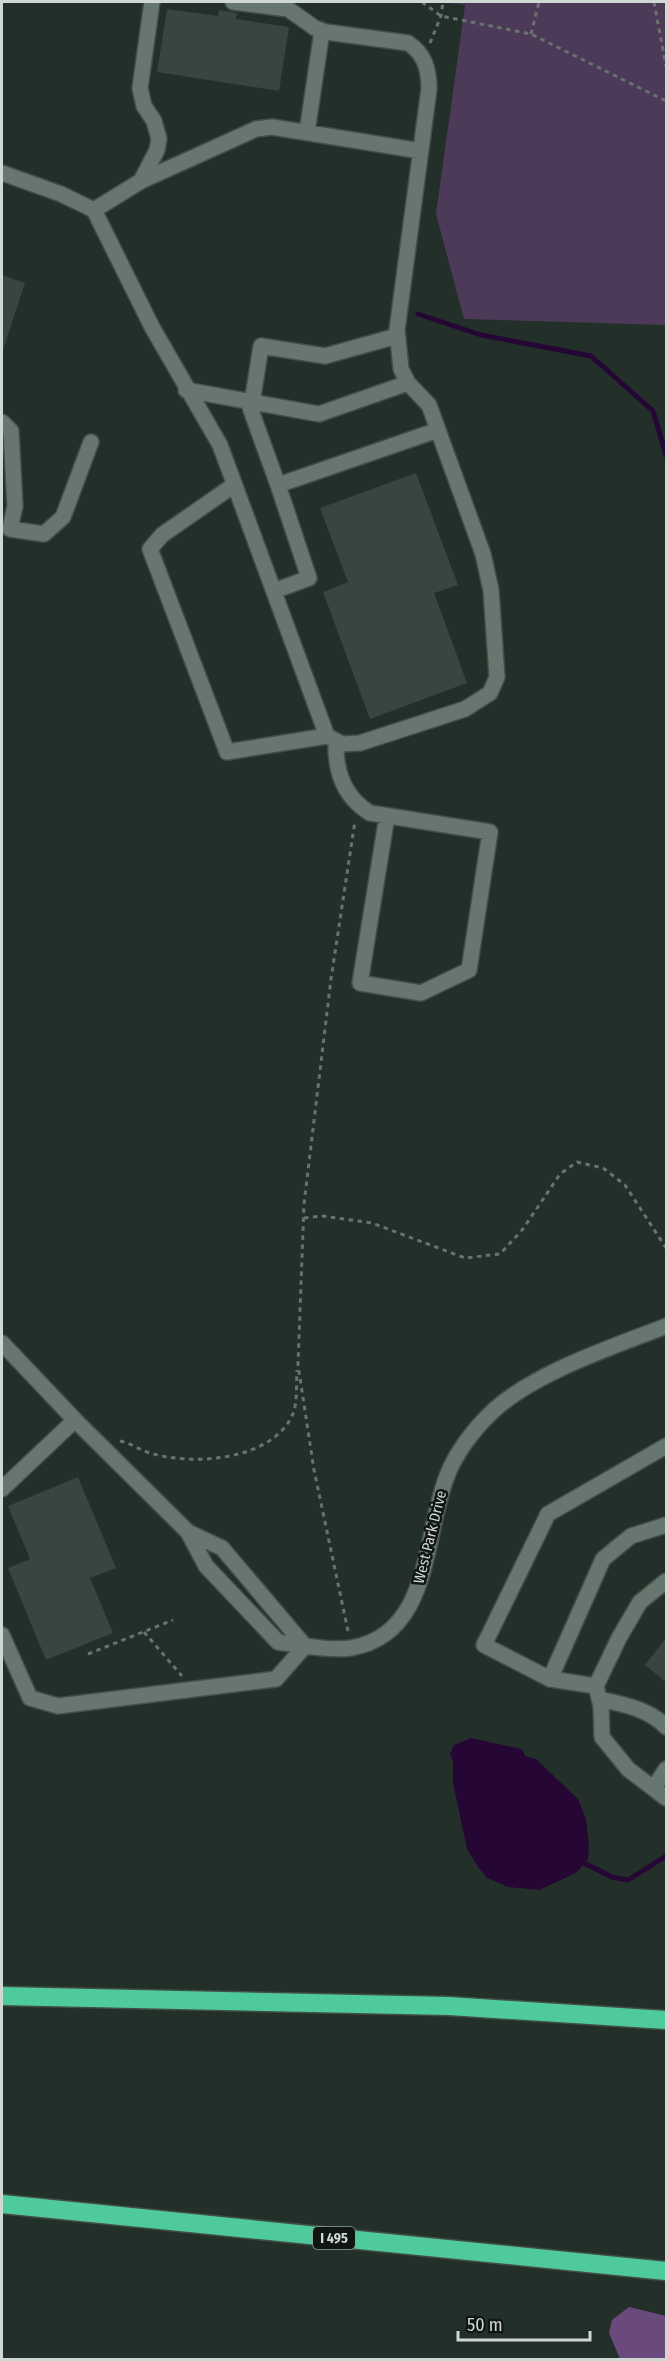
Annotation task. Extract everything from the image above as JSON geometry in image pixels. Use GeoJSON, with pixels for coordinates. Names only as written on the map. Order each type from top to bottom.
{"type":"FeatureCollection","features":[{"type":"Feature","properties":{"kind":"highway"},"geometry":{"type":"LineString","coordinates":[[2,1996],[449,2006],[666,2020]]}},
{"type":"Feature","properties":{"kind":"highway","name":"I 495"},"geometry":{"type":"LineString","coordinates":[[2,2204],[666,2271]]}},
{"type":"Feature","properties":{"kind":"lane"},"geometry":{"type":"LineString","coordinates":[[141,181],[157,150],[159,139],[154,121],[144,106],[140,88],[152,2]]}},
{"type":"Feature","properties":{"kind":"lane"},"geometry":{"type":"LineString","coordinates":[[233,2],[288,9],[322,31],[408,44],[417,49],[429,71],[429,89],[397,336],[401,369],[408,383],[429,405],[488,574],[498,665],[495,686],[481,701],[465,709],[360,743],[332,739],[227,752],[150,549],[162,535],[234,485]]}},
{"type":"Feature","properties":{"kind":"lane"},"geometry":{"type":"LineString","coordinates":[[307,132],[322,31]]}},
{"type":"Feature","properties":{"kind":"lane"},"geometry":{"type":"LineString","coordinates":[[94,210],[141,181],[256,129],[272,127],[421,151]]}},
{"type":"Feature","properties":{"kind":"lane"},"geometry":{"type":"LineString","coordinates":[[2,173],[62,194],[94,210],[186,390],[220,445],[332,739],[335,764],[343,784],[357,806],[370,813],[490,832],[469,970],[420,993],[360,983],[387,816]]}},
{"type":"Feature","properties":{"kind":"lane"},"geometry":{"type":"LineString","coordinates":[[274,591],[309,578],[250,402],[261,346],[325,356],[397,336]]}},
{"type":"Feature","properties":{"kind":"lane"},"geometry":{"type":"LineString","coordinates":[[186,390],[319,414],[408,383]]}},
{"type":"Feature","properties":{"kind":"lane"},"geometry":{"type":"LineString","coordinates":[[2,422],[11,431],[15,506],[6,528],[44,534],[63,517],[91,442]]}},
{"type":"Feature","properties":{"kind":"lane"},"geometry":{"type":"LineString","coordinates":[[278,485],[438,430]]}},
{"type":"Feature","properties":{"kind":"lane","name":"West Park Drive"},"geometry":{"type":"LineString","coordinates":[[2,1342],[75,1420],[188,1532],[206,1566],[278,1642],[351,1648],[379,1638],[407,1615],[417,1591],[436,1506],[447,1474],[466,1443],[492,1413],[526,1386],[666,1326]]}},
{"type":"Feature","properties":{"kind":"lane"},"geometry":{"type":"LineString","coordinates":[[2,1490],[75,1420]]}},
{"type":"Feature","properties":{"kind":"lane"},"geometry":{"type":"LineString","coordinates":[[666,1446],[548,1514],[484,1645],[550,1679],[598,1693],[639,1710],[658,1719],[666,1727]]}},
{"type":"Feature","properties":{"kind":"lane"},"geometry":{"type":"LineString","coordinates":[[550,1679],[603,1559],[631,1536],[666,1526]]}},
{"type":"Feature","properties":{"kind":"lane","name":"West Park Drive"},"geometry":{"type":"LineString","coordinates":[[188,1532],[222,1548],[305,1646]]}},
{"type":"Feature","properties":{"kind":"lane"},"geometry":{"type":"LineString","coordinates":[[666,1581],[640,1602],[619,1638],[598,1693],[602,1737],[628,1769],[666,1798]]}},
{"type":"Feature","properties":{"kind":"lane"},"geometry":{"type":"LineString","coordinates":[[2,1635],[30,1698],[58,1706],[276,1679],[305,1646]]}},
{"type":"Feature","properties":{"kind":"lane"},"geometry":{"type":"LineString","coordinates":[[654,1788],[666,1769]]}},
{"type":"Feature","properties":{"kind":"path"},"geometry":{"type":"LineString","coordinates":[[422,2],[441,16],[531,34],[666,101]]}},
{"type":"Feature","properties":{"kind":"path"},"geometry":{"type":"LineString","coordinates":[[423,59],[441,16],[442,2]]}},
{"type":"Feature","properties":{"kind":"path"},"geometry":{"type":"LineString","coordinates":[[531,34],[539,2]]}},
{"type":"Feature","properties":{"kind":"path"},"geometry":{"type":"LineString","coordinates":[[654,2],[666,66]]}},
{"type":"Feature","properties":{"kind":"path"},"geometry":{"type":"LineString","coordinates":[[117,1440],[150,1453],[188,1458],[222,1458],[270,1442],[280,1433],[293,1414],[298,1365],[304,1218],[331,979],[357,806]]}},
{"type":"Feature","properties":{"kind":"path"},"geometry":{"type":"LineString","coordinates":[[304,1218],[322,1216],[372,1222],[465,1258],[500,1254],[523,1229],[560,1173],[577,1162],[603,1168],[625,1185],[666,1248]]}},
{"type":"Feature","properties":{"kind":"path"},"geometry":{"type":"LineString","coordinates":[[298,1365],[314,1470],[351,1648]]}},
{"type":"Feature","properties":{"kind":"path"},"geometry":{"type":"LineString","coordinates":[[88,1654],[173,1620]]}},
{"type":"Feature","properties":{"kind":"path"},"geometry":{"type":"LineString","coordinates":[[144,1632],[180,1673],[190,1690]]}},
{"type":"Feature","properties":{"kind":"shaded area"},"geometry":{"type":"Polygon","coordinates":[[[444,2],[666,2],[666,325],[464,319],[436,214],[465,5],[444,2]]]}},
{"type":"Feature","properties":{"kind":"shaded area"},"geometry":{"type":"Polygon","coordinates":[[[471,1738],[522,1749],[525,1756],[536,1759],[578,1799],[586,1819],[589,1845],[588,1859],[576,1873],[539,1890],[508,1887],[487,1878],[478,1867],[467,1849],[453,1783],[453,1761],[450,1754],[454,1745],[471,1738]]]}},
{"type":"Feature","properties":{"kind":"shaded area"},"geometry":{"type":"Polygon","coordinates":[[[629,2307],[666,2316],[666,2359],[620,2359],[609,2333],[612,2320],[629,2307]]]}},
{"type":"Feature","properties":{"kind":"building"},"geometry":{"type":"Polygon","coordinates":[[[167,9],[218,16],[219,10],[237,13],[236,19],[289,27],[279,91],[157,72],[167,9]]]}},
{"type":"Feature","properties":{"kind":"building"},"geometry":{"type":"Polygon","coordinates":[[[2,275],[25,283],[2,353],[2,275]]]}},
{"type":"Feature","properties":{"kind":"building"},"geometry":{"type":"Polygon","coordinates":[[[416,473],[458,585],[434,593],[467,683],[370,719],[323,592],[348,582],[320,508],[416,473]]]}},
{"type":"Feature","properties":{"kind":"building"},"geometry":{"type":"Polygon","coordinates":[[[78,1477],[116,1568],[90,1578],[113,1633],[46,1660],[8,1568],[30,1559],[8,1506],[78,1477]]]}},
{"type":"Feature","properties":{"kind":"building"},"geometry":{"type":"Polygon","coordinates":[[[666,1638],[666,1682],[645,1665],[666,1638]]]}},
{"type":"Feature","properties":{"kind":"waterway"},"geometry":{"type":"LineString","coordinates":[[418,314],[481,335],[591,356],[653,411],[666,455]]}},
{"type":"Feature","properties":{"kind":"waterway"},"geometry":{"type":"LineString","coordinates":[[584,1863],[612,1877],[628,1880],[666,1856]]}}]}
